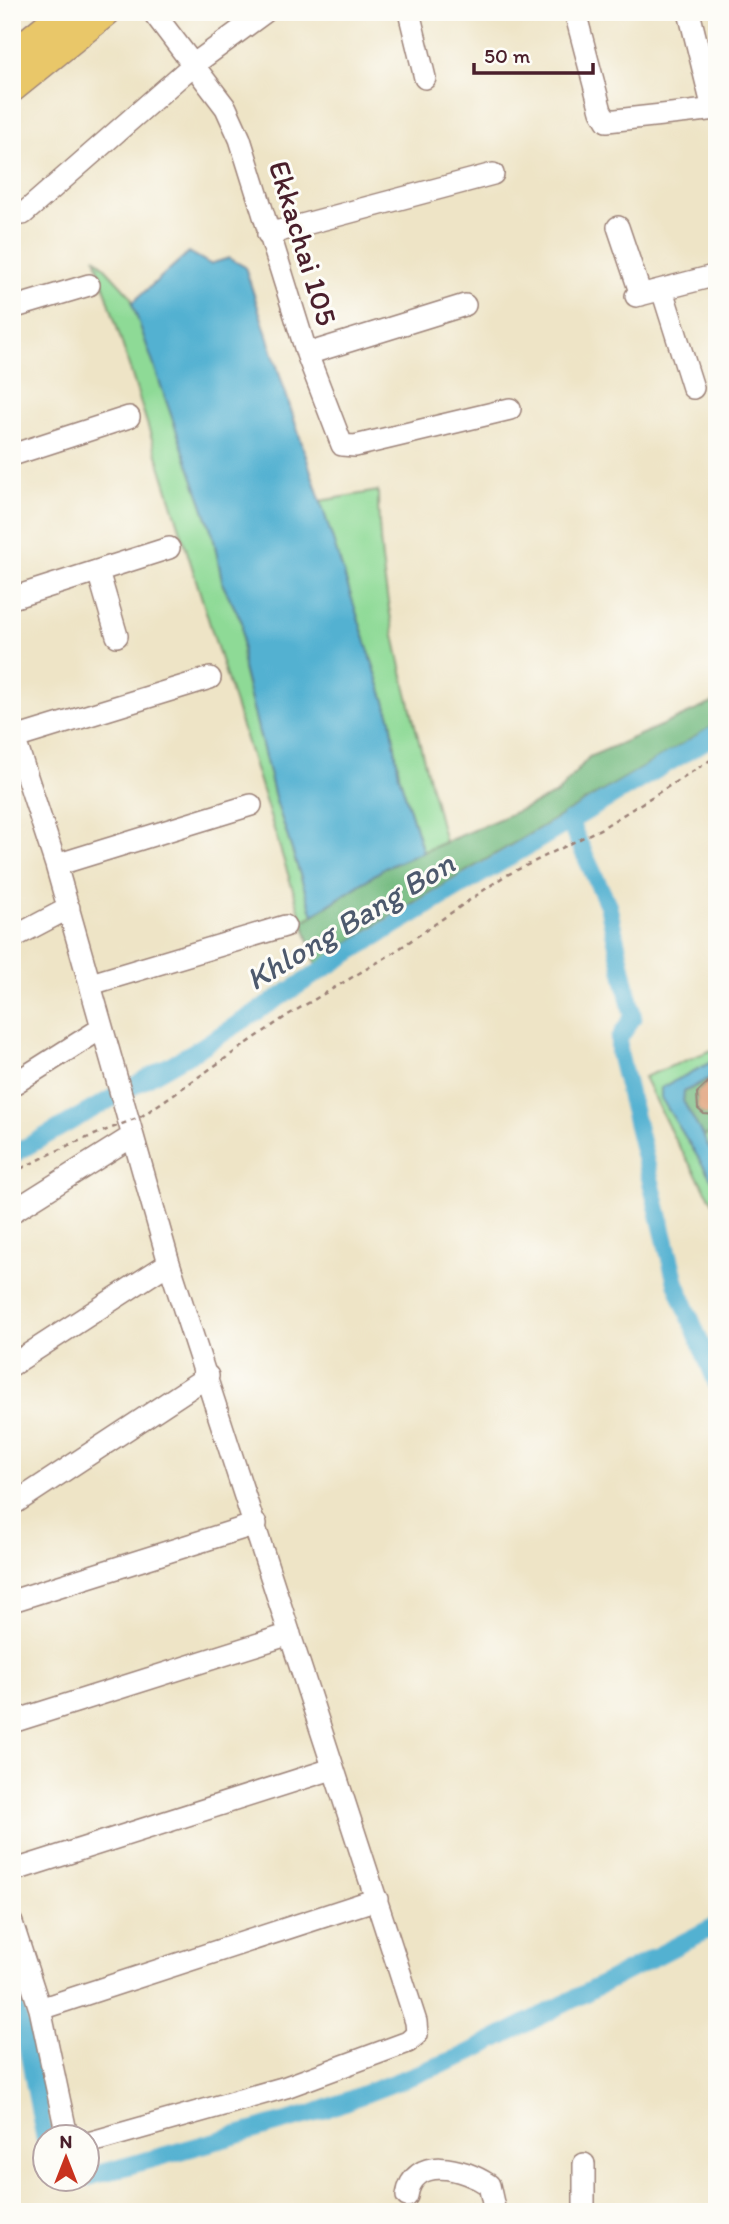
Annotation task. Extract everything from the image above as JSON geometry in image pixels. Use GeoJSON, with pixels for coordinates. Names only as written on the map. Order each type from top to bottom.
{"type":"FeatureCollection","features":[{"type":"Feature","properties":{"kind":"main road"},"geometry":{"type":"LineString","coordinates":[[12,88],[106,12]]}},
{"type":"Feature","properties":{"kind":"main road"},"geometry":{"type":"LineString","coordinates":[[12,55],[56,16]]}},
{"type":"Feature","properties":{"kind":"street","name":"Ekkachai 105"},"geometry":{"type":"LineString","coordinates":[[153,12],[226,108],[240,139],[307,354],[465,305]]}},
{"type":"Feature","properties":{"kind":"street"},"geometry":{"type":"LineString","coordinates":[[23,214],[193,65],[265,12]]}},
{"type":"Feature","properties":{"kind":"street"},"geometry":{"type":"LineString","coordinates":[[409,12],[425,78]]}},
{"type":"Feature","properties":{"kind":"street"},"geometry":{"type":"LineString","coordinates":[[575,12],[601,111],[607,121],[715,109],[689,12]]}},
{"type":"Feature","properties":{"kind":"street"},"geometry":{"type":"LineString","coordinates":[[268,234],[493,174]]}},
{"type":"Feature","properties":{"kind":"street"},"geometry":{"type":"LineString","coordinates":[[618,227],[639,295],[717,275]]}},
{"type":"Feature","properties":{"kind":"street"},"geometry":{"type":"LineString","coordinates":[[12,308],[89,285]]}},
{"type":"Feature","properties":{"kind":"street"},"geometry":{"type":"LineString","coordinates":[[662,290],[693,388]]}},
{"type":"Feature","properties":{"kind":"street"},"geometry":{"type":"LineString","coordinates":[[307,354],[342,445],[355,446],[510,409]]}},
{"type":"Feature","properties":{"kind":"street"},"geometry":{"type":"LineString","coordinates":[[12,454],[129,417]]}},
{"type":"Feature","properties":{"kind":"street"},"geometry":{"type":"LineString","coordinates":[[12,598],[169,548]]}},
{"type":"Feature","properties":{"kind":"street"},"geometry":{"type":"LineString","coordinates":[[98,571],[117,636]]}},
{"type":"Feature","properties":{"kind":"street"},"geometry":{"type":"LineString","coordinates":[[102,2139],[286,2087],[408,2042],[417,2034],[416,2022],[377,1899],[332,1769],[256,1524],[169,1263],[128,1127],[115,1068],[56,864],[13,735],[210,678]]}},
{"type":"Feature","properties":{"kind":"street"},"geometry":{"type":"LineString","coordinates":[[12,800],[32,790]]}},
{"type":"Feature","properties":{"kind":"street"},"geometry":{"type":"LineString","coordinates":[[56,864],[251,804]]}},
{"type":"Feature","properties":{"kind":"street"},"geometry":{"type":"LineString","coordinates":[[12,938],[69,908]]}},
{"type":"Feature","properties":{"kind":"street"},"geometry":{"type":"LineString","coordinates":[[90,984],[285,926]]}},
{"type":"Feature","properties":{"kind":"street"},"geometry":{"type":"LineString","coordinates":[[12,1085],[102,1028]]}},
{"type":"Feature","properties":{"kind":"street"},"geometry":{"type":"LineString","coordinates":[[12,1212],[128,1127]]}},
{"type":"Feature","properties":{"kind":"street"},"geometry":{"type":"LineString","coordinates":[[12,1365],[169,1263]]}},
{"type":"Feature","properties":{"kind":"street"},"geometry":{"type":"LineString","coordinates":[[12,1505],[208,1376]]}},
{"type":"Feature","properties":{"kind":"street"},"geometry":{"type":"LineString","coordinates":[[12,1601],[256,1524]]}},
{"type":"Feature","properties":{"kind":"street"},"geometry":{"type":"LineString","coordinates":[[12,1722],[290,1634]]}},
{"type":"Feature","properties":{"kind":"street"},"geometry":{"type":"LineString","coordinates":[[12,1871],[332,1769]]}},
{"type":"Feature","properties":{"kind":"street"},"geometry":{"type":"LineString","coordinates":[[40,2009],[377,1899]]}},
{"type":"Feature","properties":{"kind":"street"},"geometry":{"type":"LineString","coordinates":[[12,1923],[40,2009],[64,2122]]}},
{"type":"Feature","properties":{"kind":"street"},"geometry":{"type":"LineString","coordinates":[[584,2164],[584,2212]]}},
{"type":"Feature","properties":{"kind":"street"},"geometry":{"type":"LineString","coordinates":[[407,2196],[411,2180],[422,2171],[460,2169],[489,2185],[495,2212]]}},
{"type":"Feature","properties":{"kind":"path"},"geometry":{"type":"LineString","coordinates":[[12,1173],[69,1145],[128,1127],[288,1015],[390,955],[503,877],[602,828],[717,756]]}},
{"type":"Feature","properties":{"kind":"green space"},"geometry":{"type":"Polygon","coordinates":[[[95,257],[130,295],[213,535],[223,585],[242,622],[243,669],[276,801],[313,915],[303,922],[95,257]]]}},
{"type":"Feature","properties":{"kind":"green space"},"geometry":{"type":"Polygon","coordinates":[[[378,491],[380,535],[392,624],[411,712],[445,842],[423,852],[399,775],[391,720],[320,501],[378,491]]]}},
{"type":"Feature","properties":{"kind":"green space"},"geometry":{"type":"Polygon","coordinates":[[[717,701],[717,723],[713,726],[372,927],[316,965],[303,922],[385,868],[557,794],[589,757],[717,701]]]}},
{"type":"Feature","properties":{"kind":"green space"},"geometry":{"type":"Polygon","coordinates":[[[717,1048],[717,1209],[674,1138],[644,1077],[717,1048]]]}},
{"type":"Feature","properties":{"kind":"green space"},"geometry":{"type":"Polygon","coordinates":[[[717,1074],[697,1093],[698,1109],[704,1114],[717,1113],[717,1130],[703,1137],[683,1101],[684,1092],[717,1074]]]}},
{"type":"Feature","properties":{"kind":"water"},"geometry":{"type":"Polygon","coordinates":[[[189,252],[210,264],[229,258],[245,267],[391,720],[399,775],[423,852],[385,868],[313,915],[276,801],[243,668],[242,622],[223,585],[213,535],[132,303],[189,252]]]}},
{"type":"Feature","properties":{"kind":"water"},"geometry":{"type":"Polygon","coordinates":[[[717,1059],[717,1074],[684,1092],[683,1101],[717,1161],[717,1188],[661,1098],[661,1088],[717,1059]]]}},
{"type":"Feature","properties":{"kind":"building"},"geometry":{"type":"Polygon","coordinates":[[[717,1074],[717,1115],[704,1114],[698,1109],[697,1093],[717,1074]]]}},
{"type":"Feature","properties":{"kind":"waterway","name":"Khlong Bang Bon"},"geometry":{"type":"LineString","coordinates":[[12,1155],[200,1048],[360,946],[717,734]]}},
{"type":"Feature","properties":{"kind":"waterway"},"geometry":{"type":"LineString","coordinates":[[569,821],[608,905],[633,1017],[619,1039],[619,1053],[676,1283],[717,1384]]}},
{"type":"Feature","properties":{"kind":"waterway"},"geometry":{"type":"LineString","coordinates":[[102,2173],[315,2113],[461,2057],[717,1925]]}},
{"type":"Feature","properties":{"kind":"waterway"},"geometry":{"type":"LineString","coordinates":[[12,1997],[28,2050],[42,2122]]}}]}
